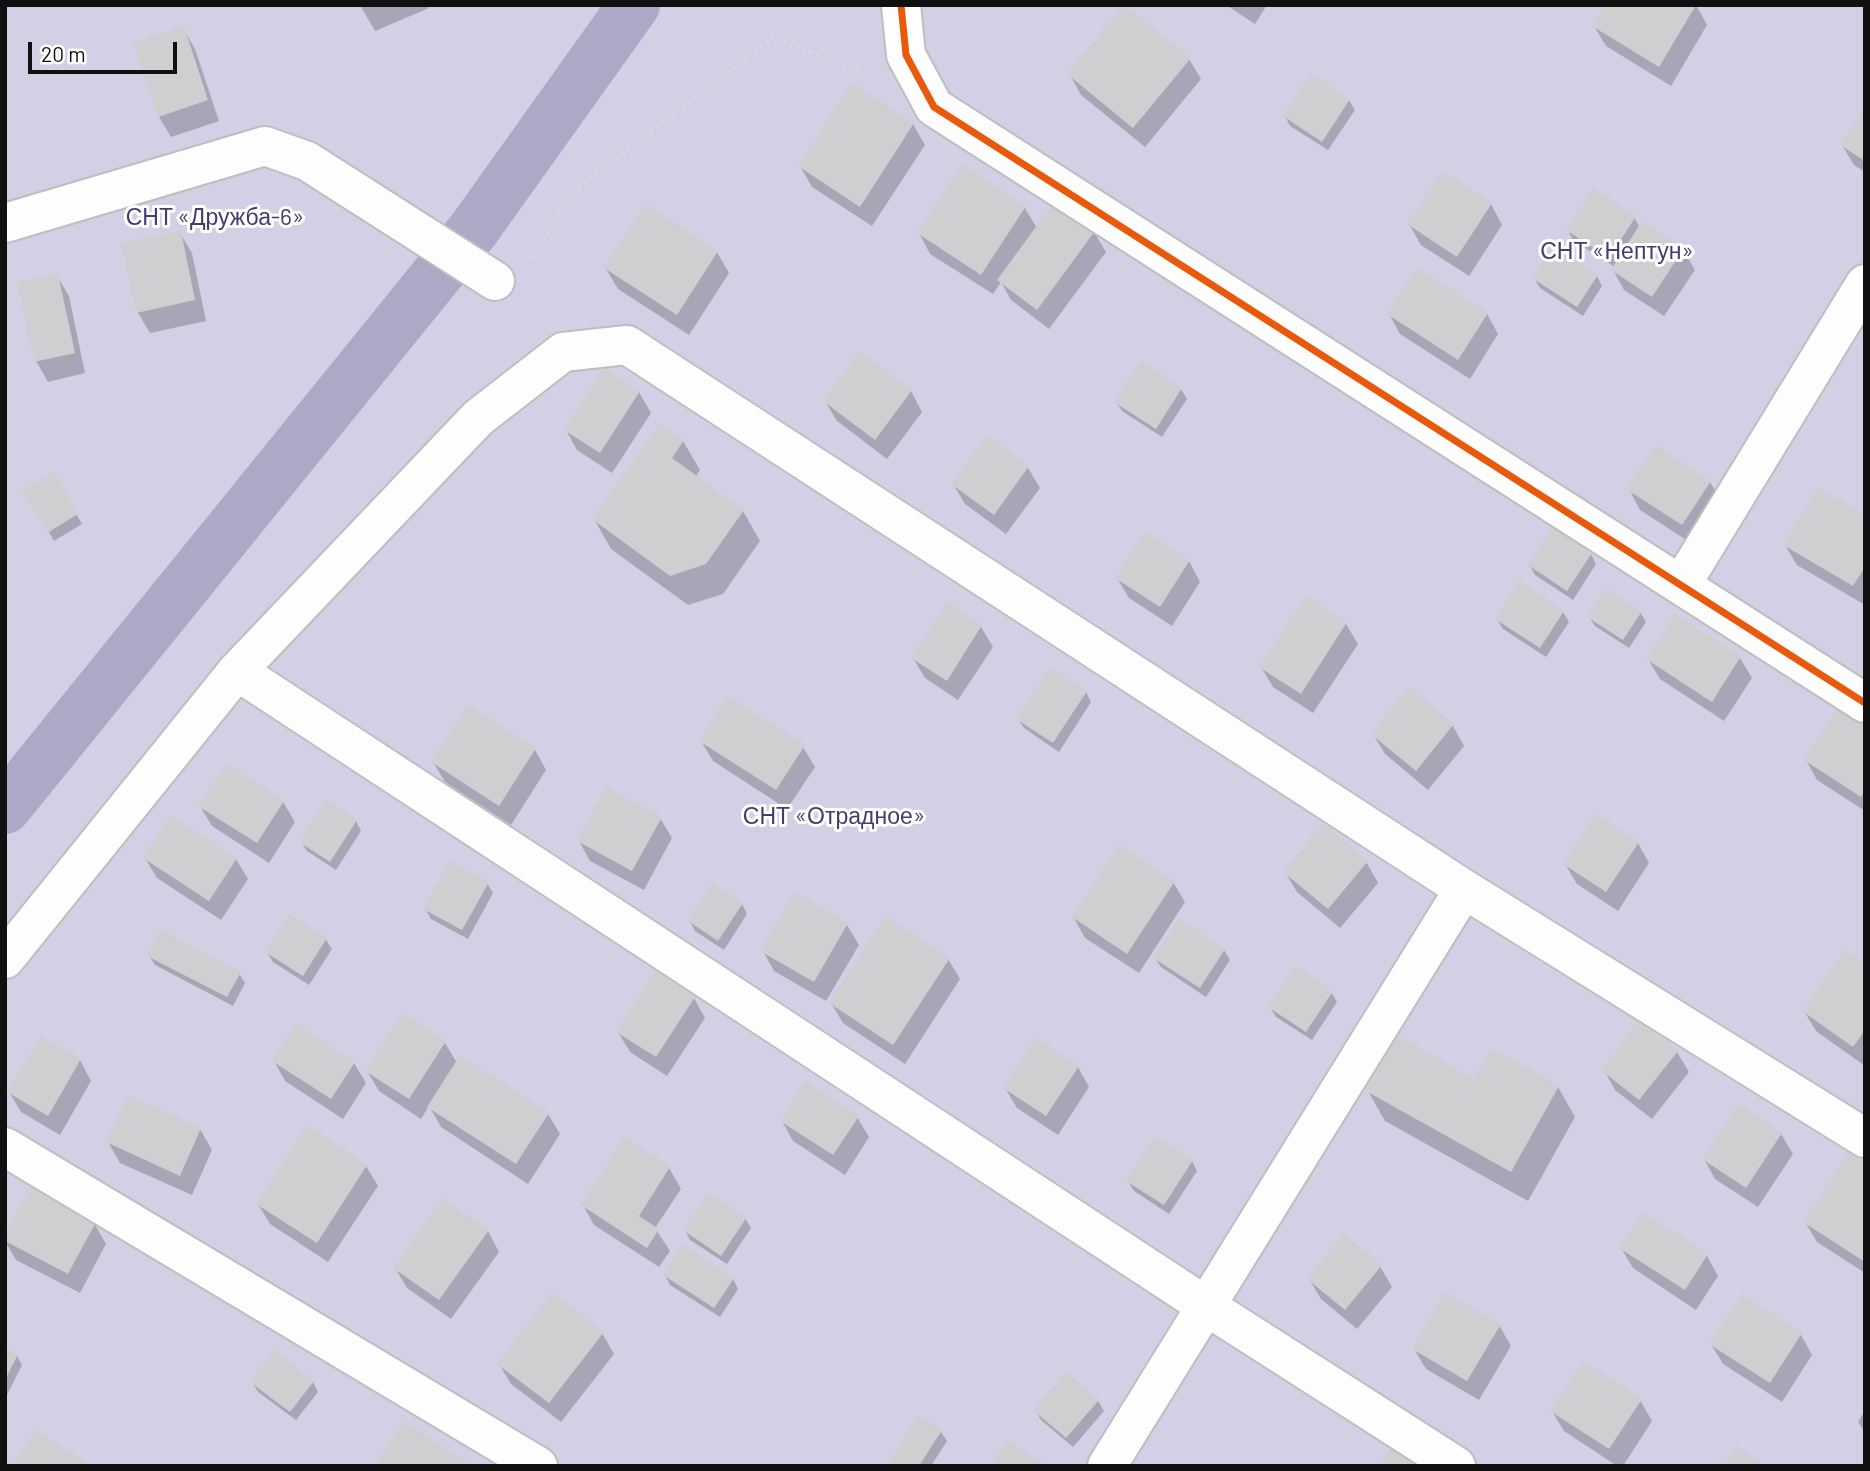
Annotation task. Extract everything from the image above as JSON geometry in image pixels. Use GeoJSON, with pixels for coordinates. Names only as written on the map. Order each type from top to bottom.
{"type":"FeatureCollection","features":[{"type":"Feature","properties":{"kind":"street"},"geometry":{"type":"LineString","coordinates":[[901,5],[906,55],[934,107],[1865,703]]}},
{"type":"Feature","properties":{"kind":"street"},"geometry":{"type":"LineString","coordinates":[[5,223],[265,146],[307,161],[387,209],[510,275]]}},
{"type":"Feature","properties":{"kind":"street"},"geometry":{"type":"LineString","coordinates":[[1681,585],[1865,284]]}},
{"type":"Feature","properties":{"kind":"street"},"geometry":{"type":"LineString","coordinates":[[5,959],[237,671],[478,418],[563,352],[627,345],[1464,889],[1865,1138]]}},
{"type":"Feature","properties":{"kind":"street"},"geometry":{"type":"LineString","coordinates":[[237,671],[1206,1306],[1456,1466]]}},
{"type":"Feature","properties":{"kind":"street"},"geometry":{"type":"LineString","coordinates":[[1107,1466],[1464,889]]}},
{"type":"Feature","properties":{"kind":"street"},"geometry":{"type":"LineString","coordinates":[[5,1147],[537,1466]]}},
{"type":"Feature","properties":{"kind":"path"},"geometry":{"type":"LineString","coordinates":[[510,275],[573,192],[774,36],[934,107]]}},
{"type":"Feature","properties":{"kind":"green space","name":"СНТ «Отрадное»"},"geometry":{"type":"Polygon","coordinates":[[[5,5],[1865,5],[1865,1466],[5,1466],[5,5]]]}},
{"type":"Feature","properties":{"kind":"building"},"geometry":{"type":"Polygon","coordinates":[[[1124,5],[1191,58],[1133,128],[1067,74],[1124,5]]]}},
{"type":"Feature","properties":{"kind":"building"},"geometry":{"type":"Polygon","coordinates":[[[1605,5],[1696,5],[1659,67],[1592,26],[1605,5]]]}},
{"type":"Feature","properties":{"kind":"building"},"geometry":{"type":"Polygon","coordinates":[[[184,26],[208,100],[158,117],[133,43],[184,26]]]}},
{"type":"Feature","properties":{"kind":"building"},"geometry":{"type":"Polygon","coordinates":[[[1311,73],[1350,99],[1322,142],[1283,116],[1311,73]]]}},
{"type":"Feature","properties":{"kind":"building"},"geometry":{"type":"Polygon","coordinates":[[[852,83],[914,123],[860,207],[798,166],[852,83]]]}},
{"type":"Feature","properties":{"kind":"building"},"geometry":{"type":"Polygon","coordinates":[[[1865,107],[1865,161],[1840,145],[1865,107]]]}},
{"type":"Feature","properties":{"kind":"building"},"geometry":{"type":"Polygon","coordinates":[[[962,164],[1026,206],[981,275],[917,233],[962,164]]]}},
{"type":"Feature","properties":{"kind":"building"},"geometry":{"type":"Polygon","coordinates":[[[1442,171],[1492,203],[1457,257],[1407,224],[1442,171]]]}},
{"type":"Feature","properties":{"kind":"building"},"geometry":{"type":"Polygon","coordinates":[[[1593,188],[1636,216],[1609,258],[1566,230],[1593,188]]]}},
{"type":"Feature","properties":{"kind":"building"},"geometry":{"type":"Polygon","coordinates":[[[1055,201],[1095,231],[1037,310],[997,280],[1055,201]]]}},
{"type":"Feature","properties":{"kind":"building"},"geometry":{"type":"Polygon","coordinates":[[[646,204],[718,251],[677,315],[604,268],[646,204]]]}},
{"type":"Feature","properties":{"kind":"building"},"geometry":{"type":"Polygon","coordinates":[[[1642,221],[1684,248],[1652,297],[1611,270],[1642,221]]]}},
{"type":"Feature","properties":{"kind":"building"},"geometry":{"type":"Polygon","coordinates":[[[181,231],[195,300],[136,313],[121,243],[181,231]]]}},
{"type":"Feature","properties":{"kind":"building"},"geometry":{"type":"Polygon","coordinates":[[[1553,246],[1598,275],[1577,307],[1532,278],[1553,246]]]}},
{"type":"Feature","properties":{"kind":"building"},"geometry":{"type":"Polygon","coordinates":[[[1417,267],[1488,313],[1458,360],[1387,314],[1417,267]]]}},
{"type":"Feature","properties":{"kind":"building"},"geometry":{"type":"Polygon","coordinates":[[[58,274],[75,353],[34,362],[17,282],[58,274]]]}},
{"type":"Feature","properties":{"kind":"building"},"geometry":{"type":"Polygon","coordinates":[[[860,351],[912,390],[875,440],[823,401],[860,351]]]}},
{"type":"Feature","properties":{"kind":"building"},"geometry":{"type":"Polygon","coordinates":[[[1141,360],[1182,388],[1156,429],[1114,402],[1141,360]]]}},
{"type":"Feature","properties":{"kind":"building"},"geometry":{"type":"Polygon","coordinates":[[[604,368],[640,391],[600,453],[564,430],[604,368]]]}},
{"type":"Feature","properties":{"kind":"building"},"geometry":{"type":"Polygon","coordinates":[[[660,423],[684,440],[672,458],[744,510],[706,564],[670,576],[592,519],[660,423]]]}},
{"type":"Feature","properties":{"kind":"building"},"geometry":{"type":"Polygon","coordinates":[[[987,435],[1029,466],[994,515],[951,484],[987,435]]]}},
{"type":"Feature","properties":{"kind":"building"},"geometry":{"type":"Polygon","coordinates":[[[1656,445],[1711,481],[1682,525],[1626,489],[1656,445]]]}},
{"type":"Feature","properties":{"kind":"building"},"geometry":{"type":"Polygon","coordinates":[[[54,472],[78,514],[47,533],[22,490],[54,472]]]}},
{"type":"Feature","properties":{"kind":"building"},"geometry":{"type":"Polygon","coordinates":[[[1818,487],[1865,515],[1865,567],[1853,586],[1783,545],[1818,487]]]}},
{"type":"Feature","properties":{"kind":"building"},"geometry":{"type":"Polygon","coordinates":[[[1552,527],[1592,553],[1567,591],[1528,565],[1552,527]]]}},
{"type":"Feature","properties":{"kind":"building"},"geometry":{"type":"Polygon","coordinates":[[[1145,531],[1190,560],[1160,607],[1115,578],[1145,531]]]}},
{"type":"Feature","properties":{"kind":"building"},"geometry":{"type":"Polygon","coordinates":[[[1519,581],[1564,611],[1540,648],[1495,619],[1519,581]]]}},
{"type":"Feature","properties":{"kind":"building"},"geometry":{"type":"Polygon","coordinates":[[[1606,588],[1642,611],[1623,640],[1587,617],[1606,588]]]}},
{"type":"Feature","properties":{"kind":"building"},"geometry":{"type":"Polygon","coordinates":[[[1306,595],[1347,622],[1301,694],[1259,667],[1306,595]]]}},
{"type":"Feature","properties":{"kind":"building"},"geometry":{"type":"Polygon","coordinates":[[[947,602],[982,625],[947,681],[911,658],[947,602]]]}},
{"type":"Feature","properties":{"kind":"building"},"geometry":{"type":"Polygon","coordinates":[[[1675,614],[1741,656],[1712,702],[1646,659],[1675,614]]]}},
{"type":"Feature","properties":{"kind":"building"},"geometry":{"type":"Polygon","coordinates":[[[1050,667],[1087,691],[1053,743],[1016,719],[1050,667]]]}},
{"type":"Feature","properties":{"kind":"building"},"geometry":{"type":"Polygon","coordinates":[[[1409,687],[1454,724],[1416,771],[1371,734],[1409,687]]]}},
{"type":"Feature","properties":{"kind":"building"},"geometry":{"type":"Polygon","coordinates":[[[728,696],[805,745],[776,790],[699,741],[728,696]]]}},
{"type":"Feature","properties":{"kind":"building"},"geometry":{"type":"Polygon","coordinates":[[[1841,703],[1865,718],[1865,791],[1861,797],[1804,760],[1841,703]]]}},
{"type":"Feature","properties":{"kind":"building"},"geometry":{"type":"Polygon","coordinates":[[[468,705],[536,748],[499,806],[431,762],[468,705]]]}},
{"type":"Feature","properties":{"kind":"building"},"geometry":{"type":"Polygon","coordinates":[[[226,763],[284,801],[257,843],[198,806],[226,763]]]}},
{"type":"Feature","properties":{"kind":"building"},"geometry":{"type":"Polygon","coordinates":[[[606,787],[662,817],[632,871],[577,841],[606,787]]]}},
{"type":"Feature","properties":{"kind":"building"},"geometry":{"type":"Polygon","coordinates":[[[326,800],[357,820],[330,862],[299,842],[326,800]]]}},
{"type":"Feature","properties":{"kind":"building"},"geometry":{"type":"Polygon","coordinates":[[[1596,814],[1639,842],[1606,892],[1563,864],[1596,814]]]}},
{"type":"Feature","properties":{"kind":"building"},"geometry":{"type":"Polygon","coordinates":[[[171,815],[237,858],[209,901],[143,858],[171,815]]]}},
{"type":"Feature","properties":{"kind":"building"},"geometry":{"type":"Polygon","coordinates":[[[1323,824],[1368,861],[1328,909],[1283,872],[1323,824]]]}},
{"type":"Feature","properties":{"kind":"building"},"geometry":{"type":"Polygon","coordinates":[[[1119,845],[1175,881],[1127,954],[1072,917],[1119,845]]]}},
{"type":"Feature","properties":{"kind":"building"},"geometry":{"type":"Polygon","coordinates":[[[450,861],[489,882],[462,930],[423,909],[450,861]]]}},
{"type":"Feature","properties":{"kind":"building"},"geometry":{"type":"Polygon","coordinates":[[[712,883],[743,903],[718,941],[688,921],[712,883]]]}},
{"type":"Feature","properties":{"kind":"building"},"geometry":{"type":"Polygon","coordinates":[[[795,892],[848,923],[814,982],[760,951],[795,892]]]}},
{"type":"Feature","properties":{"kind":"building"},"geometry":{"type":"Polygon","coordinates":[[[290,914],[327,938],[303,976],[265,952],[290,914]]]}},
{"type":"Feature","properties":{"kind":"building"},"geometry":{"type":"Polygon","coordinates":[[[886,916],[950,958],[893,1045],[829,1003],[886,916]]]}},
{"type":"Feature","properties":{"kind":"building"},"geometry":{"type":"Polygon","coordinates":[[[1179,918],[1225,949],[1200,988],[1153,958],[1179,918]]]}},
{"type":"Feature","properties":{"kind":"building"},"geometry":{"type":"Polygon","coordinates":[[[161,930],[241,972],[227,997],[147,956],[161,930]]]}},
{"type":"Feature","properties":{"kind":"building"},"geometry":{"type":"Polygon","coordinates":[[[1845,950],[1865,964],[1865,1030],[1853,1047],[1802,1011],[1845,950]]]}},
{"type":"Feature","properties":{"kind":"building"},"geometry":{"type":"Polygon","coordinates":[[[1295,966],[1333,991],[1306,1032],[1268,1007],[1295,966]]]}},
{"type":"Feature","properties":{"kind":"building"},"geometry":{"type":"Polygon","coordinates":[[[655,971],[695,997],[656,1057],[616,1032],[655,971]]]}},
{"type":"Feature","properties":{"kind":"building"},"geometry":{"type":"Polygon","coordinates":[[[403,1013],[446,1041],[409,1099],[365,1071],[403,1013]]]}},
{"type":"Feature","properties":{"kind":"building"},"geometry":{"type":"Polygon","coordinates":[[[1639,1020],[1678,1051],[1639,1100],[1601,1070],[1639,1020]]]}},
{"type":"Feature","properties":{"kind":"building"},"geometry":{"type":"Polygon","coordinates":[[[296,1023],[355,1062],[331,1099],[272,1061],[296,1023]]]}},
{"type":"Feature","properties":{"kind":"building"},"geometry":{"type":"Polygon","coordinates":[[[1397,1035],[1474,1079],[1491,1047],[1559,1086],[1511,1172],[1366,1091],[1397,1035]]]}},
{"type":"Feature","properties":{"kind":"building"},"geometry":{"type":"Polygon","coordinates":[[[41,1036],[81,1059],[48,1116],[7,1092],[41,1036]]]}},
{"type":"Feature","properties":{"kind":"building"},"geometry":{"type":"Polygon","coordinates":[[[1036,1038],[1079,1066],[1046,1116],[1003,1088],[1036,1038]]]}},
{"type":"Feature","properties":{"kind":"building"},"geometry":{"type":"Polygon","coordinates":[[[460,1055],[549,1113],[516,1164],[427,1107],[460,1055]]]}},
{"type":"Feature","properties":{"kind":"building"},"geometry":{"type":"Polygon","coordinates":[[[805,1081],[859,1116],[833,1155],[780,1121],[805,1081]]]}},
{"type":"Feature","properties":{"kind":"building"},"geometry":{"type":"Polygon","coordinates":[[[128,1095],[201,1128],[180,1176],[106,1142],[128,1095]]]}},
{"type":"Feature","properties":{"kind":"building"},"geometry":{"type":"Polygon","coordinates":[[[1738,1104],[1782,1133],[1746,1188],[1702,1159],[1738,1104]]]}},
{"type":"Feature","properties":{"kind":"building"},"geometry":{"type":"Polygon","coordinates":[[[307,1125],[367,1165],[317,1243],[256,1204],[307,1125]]]}},
{"type":"Feature","properties":{"kind":"building"},"geometry":{"type":"Polygon","coordinates":[[[1155,1136],[1193,1160],[1164,1205],[1126,1181],[1155,1136]]]}},
{"type":"Feature","properties":{"kind":"building"},"geometry":{"type":"Polygon","coordinates":[[[624,1137],[670,1167],[639,1216],[659,1229],[647,1248],[581,1205],[624,1137]]]}},
{"type":"Feature","properties":{"kind":"building"},"geometry":{"type":"Polygon","coordinates":[[[1853,1146],[1865,1153],[1865,1262],[1803,1222],[1853,1146]]]}},
{"type":"Feature","properties":{"kind":"building"},"geometry":{"type":"Polygon","coordinates":[[[31,1187],[96,1222],[68,1274],[5,1241],[5,1234],[31,1187]]]}},
{"type":"Feature","properties":{"kind":"building"},"geometry":{"type":"Polygon","coordinates":[[[708,1192],[747,1217],[721,1256],[683,1230],[708,1192]]]}},
{"type":"Feature","properties":{"kind":"building"},"geometry":{"type":"Polygon","coordinates":[[[443,1198],[489,1230],[439,1300],[393,1268],[443,1198]]]}},
{"type":"Feature","properties":{"kind":"building"},"geometry":{"type":"Polygon","coordinates":[[[1643,1212],[1708,1254],[1685,1290],[1619,1248],[1643,1212]]]}},
{"type":"Feature","properties":{"kind":"building"},"geometry":{"type":"Polygon","coordinates":[[[1344,1234],[1382,1265],[1345,1310],[1307,1279],[1344,1234]]]}},
{"type":"Feature","properties":{"kind":"building"},"geometry":{"type":"Polygon","coordinates":[[[682,1244],[734,1278],[714,1308],[663,1275],[682,1244]]]}},
{"type":"Feature","properties":{"kind":"building"},"geometry":{"type":"Polygon","coordinates":[[[552,1292],[604,1332],[549,1403],[497,1364],[552,1292]]]}},
{"type":"Feature","properties":{"kind":"building"},"geometry":{"type":"Polygon","coordinates":[[[1445,1292],[1501,1324],[1467,1381],[1412,1349],[1445,1292]]]}},
{"type":"Feature","properties":{"kind":"building"},"geometry":{"type":"Polygon","coordinates":[[[1742,1294],[1802,1333],[1770,1383],[1709,1344],[1742,1294]]]}},
{"type":"Feature","properties":{"kind":"building"},"geometry":{"type":"Polygon","coordinates":[[[5,1348],[18,1354],[5,1380],[5,1348]]]}},
{"type":"Feature","properties":{"kind":"building"},"geometry":{"type":"Polygon","coordinates":[[[274,1350],[314,1381],[290,1412],[250,1382],[274,1350]]]}},
{"type":"Feature","properties":{"kind":"building"},"geometry":{"type":"Polygon","coordinates":[[[1583,1361],[1642,1399],[1609,1449],[1550,1411],[1583,1361]]]}},
{"type":"Feature","properties":{"kind":"building"},"geometry":{"type":"Polygon","coordinates":[[[1066,1371],[1099,1400],[1066,1438],[1033,1410],[1066,1371]]]}},
{"type":"Feature","properties":{"kind":"building"},"geometry":{"type":"Polygon","coordinates":[[[919,1415],[942,1430],[919,1466],[886,1466],[919,1415]]]}},
{"type":"Feature","properties":{"kind":"building"},"geometry":{"type":"Polygon","coordinates":[[[404,1421],[473,1466],[375,1466],[404,1421]]]}},
{"type":"Feature","properties":{"kind":"building"},"geometry":{"type":"Polygon","coordinates":[[[35,1430],[91,1466],[12,1466],[35,1430]]]}},
{"type":"Feature","properties":{"kind":"building"},"geometry":{"type":"Polygon","coordinates":[[[1007,1440],[1047,1466],[990,1466],[1007,1440]]]}},
{"type":"Feature","properties":{"kind":"building"},"geometry":{"type":"Polygon","coordinates":[[[1393,1445],[1424,1466],[1380,1466],[1393,1445]]]}},
{"type":"Feature","properties":{"kind":"building"},"geometry":{"type":"Polygon","coordinates":[[[1737,1446],[1765,1466],[1722,1466],[1737,1446]]]}},
{"type":"Feature","properties":{"kind":"waterway"},"geometry":{"type":"LineString","coordinates":[[5,808],[474,229],[634,5]]}},
{"type":"Feature","properties":{"kind":"cycle path"},"geometry":{"type":"LineString","coordinates":[[901,5],[906,55],[934,107],[1865,703]]}},
{"type":"Feature","properties":{"kind":"park label","name":"СНТ «Дружба-6»"},"geometry":{"type":"Point","coordinates":[215,217]}},
{"type":"Feature","properties":{"kind":"park label","name":"СНТ «Нептун»"},"geometry":{"type":"Point","coordinates":[1617,251]}}]}
